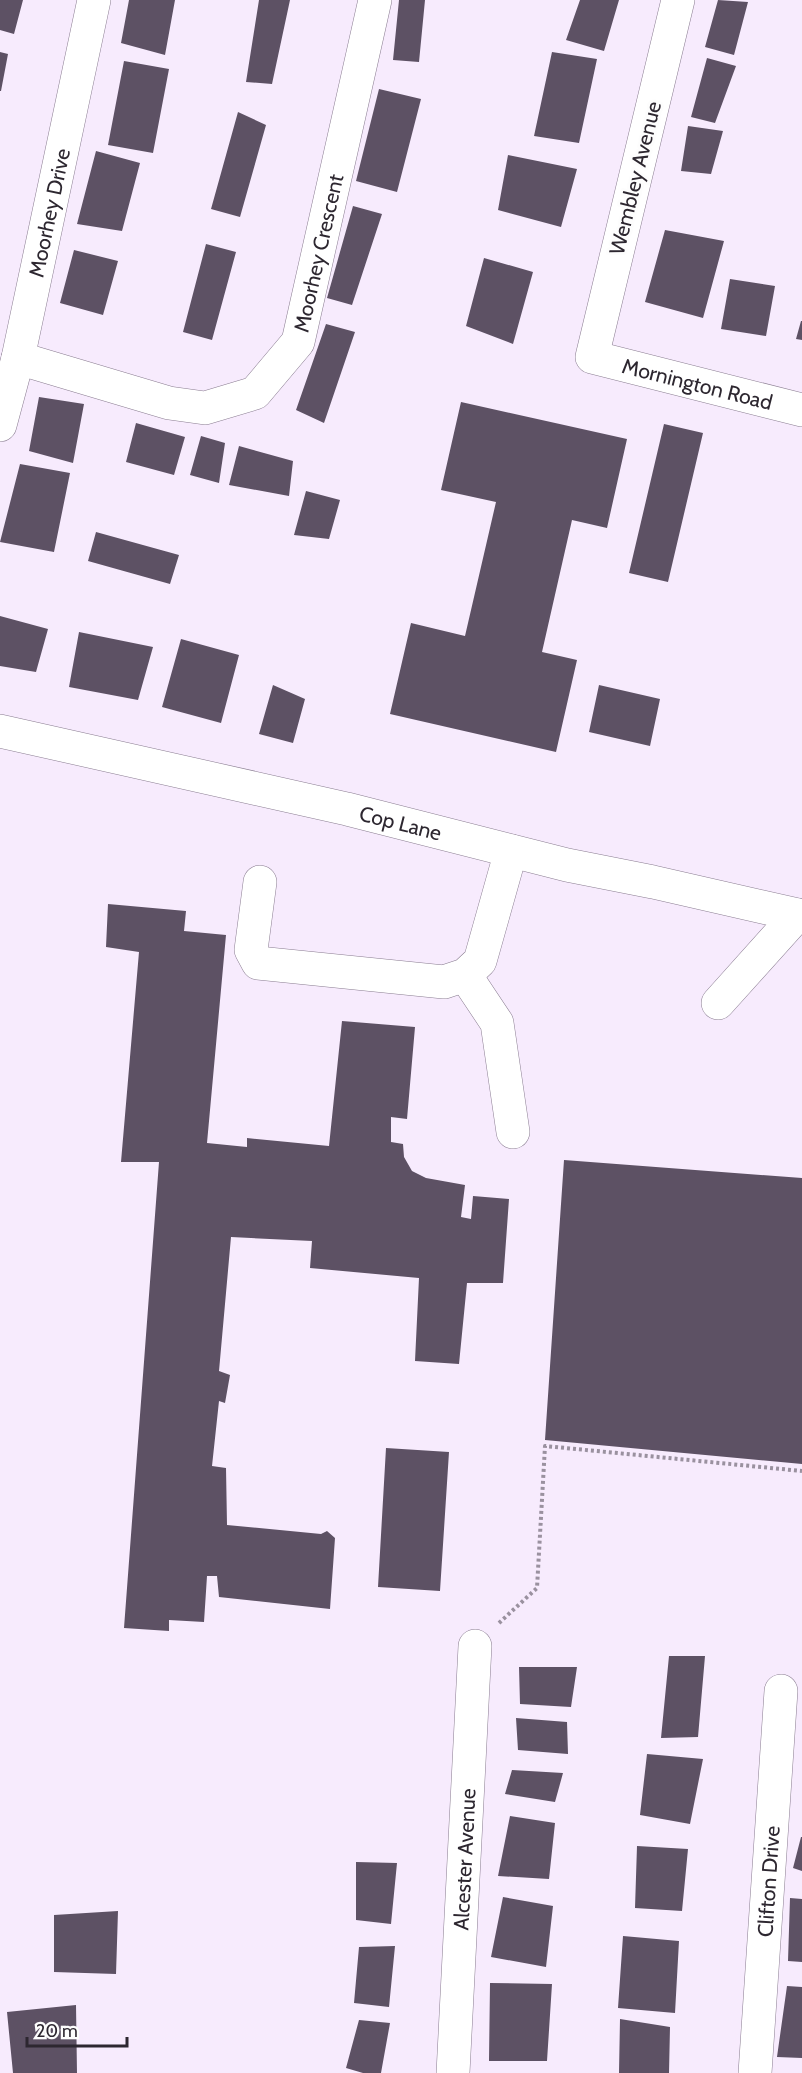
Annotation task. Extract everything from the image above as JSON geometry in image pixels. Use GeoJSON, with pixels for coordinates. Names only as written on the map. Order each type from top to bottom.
{"type":"FeatureCollection","features":[{"type":"Feature","properties":{"kind":"street","name":"Moorhey Drive"},"geometry":{"type":"LineString","coordinates":[[0,424],[18,358],[94,0]]}},
{"type":"Feature","properties":{"kind":"street","name":"Moorhey Crescent"},"geometry":{"type":"LineString","coordinates":[[18,358],[169,403],[205,408],[255,393],[298,342],[375,0]]}},
{"type":"Feature","properties":{"kind":"street","name":"Wembley Avenue"},"geometry":{"type":"LineString","coordinates":[[592,357],[678,0]]}},
{"type":"Feature","properties":{"kind":"street","name":"Mornington Road"},"geometry":{"type":"LineString","coordinates":[[592,357],[802,410]]}},
{"type":"Feature","properties":{"kind":"street","name":"Cop Lane"},"geometry":{"type":"LineString","coordinates":[[0,731],[347,809],[511,851],[799,915]]}},
{"type":"Feature","properties":{"kind":"street"},"geometry":{"type":"LineString","coordinates":[[260,882],[251,950],[258,963],[444,982],[465,975],[480,961],[511,851]]}},
{"type":"Feature","properties":{"kind":"street"},"geometry":{"type":"LineString","coordinates":[[718,1003],[799,915]]}},
{"type":"Feature","properties":{"kind":"street"},"geometry":{"type":"LineString","coordinates":[[465,975],[497,1023],[513,1132]]}},
{"type":"Feature","properties":{"kind":"street","name":"Alcester Avenue"},"geometry":{"type":"LineString","coordinates":[[453,2073],[475,1646]]}},
{"type":"Feature","properties":{"kind":"street","name":"Clifton Drive"},"geometry":{"type":"LineString","coordinates":[[755,2073],[782,1691]]}},
{"type":"Feature","properties":{"kind":"path"},"geometry":{"type":"LineString","coordinates":[[475,1646],[537,1588],[545,1446],[802,1471]]}},
{"type":"Feature","properties":{"kind":"building"},"geometry":{"type":"Polygon","coordinates":[[[0,0],[23,0],[14,34],[0,30],[0,0]]]}},
{"type":"Feature","properties":{"kind":"building"},"geometry":{"type":"Polygon","coordinates":[[[129,0],[175,0],[165,55],[121,43],[129,0]]]}},
{"type":"Feature","properties":{"kind":"building"},"geometry":{"type":"Polygon","coordinates":[[[259,0],[290,0],[272,84],[246,82],[259,0]]]}},
{"type":"Feature","properties":{"kind":"building"},"geometry":{"type":"Polygon","coordinates":[[[399,0],[425,0],[419,62],[393,60],[399,0]]]}},
{"type":"Feature","properties":{"kind":"building"},"geometry":{"type":"Polygon","coordinates":[[[580,0],[619,0],[604,51],[566,40],[580,0]]]}},
{"type":"Feature","properties":{"kind":"building"},"geometry":{"type":"Polygon","coordinates":[[[718,0],[748,2],[734,55],[705,47],[718,0]]]}},
{"type":"Feature","properties":{"kind":"building"},"geometry":{"type":"Polygon","coordinates":[[[0,52],[8,54],[1,91],[0,91],[0,52]]]}},
{"type":"Feature","properties":{"kind":"building"},"geometry":{"type":"Polygon","coordinates":[[[552,52],[597,59],[579,143],[534,136],[552,52]]]}},
{"type":"Feature","properties":{"kind":"building"},"geometry":{"type":"Polygon","coordinates":[[[707,58],[736,66],[715,123],[691,117],[707,58]]]}},
{"type":"Feature","properties":{"kind":"building"},"geometry":{"type":"Polygon","coordinates":[[[124,61],[169,69],[153,153],[108,145],[124,61]]]}},
{"type":"Feature","properties":{"kind":"building"},"geometry":{"type":"Polygon","coordinates":[[[379,89],[421,99],[397,192],[356,181],[379,89]]]}},
{"type":"Feature","properties":{"kind":"building"},"geometry":{"type":"Polygon","coordinates":[[[238,112],[266,125],[240,217],[211,209],[238,112]]]}},
{"type":"Feature","properties":{"kind":"building"},"geometry":{"type":"Polygon","coordinates":[[[688,126],[723,131],[711,174],[681,171],[688,126]]]}},
{"type":"Feature","properties":{"kind":"building"},"geometry":{"type":"Polygon","coordinates":[[[96,151],[140,163],[122,231],[77,224],[96,151]]]}},
{"type":"Feature","properties":{"kind":"building"},"geometry":{"type":"Polygon","coordinates":[[[508,155],[577,169],[561,227],[498,210],[508,155]]]}},
{"type":"Feature","properties":{"kind":"building"},"geometry":{"type":"Polygon","coordinates":[[[353,206],[382,214],[352,305],[327,298],[353,206]]]}},
{"type":"Feature","properties":{"kind":"building"},"geometry":{"type":"Polygon","coordinates":[[[665,230],[724,241],[703,318],[645,302],[665,230]]]}},
{"type":"Feature","properties":{"kind":"building"},"geometry":{"type":"Polygon","coordinates":[[[206,244],[236,252],[212,340],[183,332],[206,244]]]}},
{"type":"Feature","properties":{"kind":"building"},"geometry":{"type":"Polygon","coordinates":[[[74,250],[118,261],[103,315],[60,303],[74,250]]]}},
{"type":"Feature","properties":{"kind":"building"},"geometry":{"type":"Polygon","coordinates":[[[484,258],[533,272],[513,344],[466,326],[484,258]]]}},
{"type":"Feature","properties":{"kind":"building"},"geometry":{"type":"Polygon","coordinates":[[[730,279],[775,286],[766,336],[721,329],[730,279]]]}},
{"type":"Feature","properties":{"kind":"building"},"geometry":{"type":"Polygon","coordinates":[[[802,321],[802,340],[796,339],[802,321]]]}},
{"type":"Feature","properties":{"kind":"building"},"geometry":{"type":"Polygon","coordinates":[[[326,324],[355,332],[324,423],[296,410],[326,324]]]}},
{"type":"Feature","properties":{"kind":"building"},"geometry":{"type":"Polygon","coordinates":[[[39,397],[84,404],[73,463],[29,451],[39,397]]]}},
{"type":"Feature","properties":{"kind":"building"},"geometry":{"type":"Polygon","coordinates":[[[461,402],[627,439],[607,528],[572,520],[542,652],[577,660],[556,752],[390,714],[411,623],[465,636],[496,502],[441,490],[461,402]]]}},
{"type":"Feature","properties":{"kind":"building"},"geometry":{"type":"Polygon","coordinates":[[[136,423],[185,437],[174,475],[126,462],[136,423]]]}},
{"type":"Feature","properties":{"kind":"building"},"geometry":{"type":"Polygon","coordinates":[[[664,424],[703,433],[668,582],[629,573],[664,424]]]}},
{"type":"Feature","properties":{"kind":"building"},"geometry":{"type":"Polygon","coordinates":[[[201,436],[225,443],[219,483],[190,475],[201,436]]]}},
{"type":"Feature","properties":{"kind":"building"},"geometry":{"type":"Polygon","coordinates":[[[239,446],[293,461],[289,496],[229,485],[239,446]]]}},
{"type":"Feature","properties":{"kind":"building"},"geometry":{"type":"Polygon","coordinates":[[[20,464],[70,473],[54,552],[0,542],[20,464]]]}},
{"type":"Feature","properties":{"kind":"building"},"geometry":{"type":"Polygon","coordinates":[[[306,491],[340,500],[329,539],[294,535],[306,491]]]}},
{"type":"Feature","properties":{"kind":"building"},"geometry":{"type":"Polygon","coordinates":[[[96,532],[179,555],[170,584],[88,561],[96,532]]]}},
{"type":"Feature","properties":{"kind":"building"},"geometry":{"type":"Polygon","coordinates":[[[0,616],[48,629],[36,672],[0,666],[0,616]]]}},
{"type":"Feature","properties":{"kind":"building"},"geometry":{"type":"Polygon","coordinates":[[[79,632],[153,647],[138,700],[69,687],[79,632]]]}},
{"type":"Feature","properties":{"kind":"building"},"geometry":{"type":"Polygon","coordinates":[[[181,639],[239,655],[221,723],[162,707],[181,639]]]}},
{"type":"Feature","properties":{"kind":"building"},"geometry":{"type":"Polygon","coordinates":[[[273,685],[305,699],[293,743],[259,734],[273,685]]]}},
{"type":"Feature","properties":{"kind":"building"},"geometry":{"type":"Polygon","coordinates":[[[599,685],[660,699],[650,746],[589,732],[599,685]]]}},
{"type":"Feature","properties":{"kind":"building"},"geometry":{"type":"Polygon","coordinates":[[[108,904],[186,911],[184,931],[226,935],[207,1143],[247,1147],[247,1138],[329,1146],[342,1021],[415,1027],[407,1119],[391,1117],[391,1142],[403,1144],[404,1157],[412,1171],[426,1178],[465,1185],[461,1217],[471,1219],[473,1196],[509,1199],[503,1283],[467,1283],[459,1364],[415,1361],[419,1278],[310,1268],[312,1241],[231,1237],[219,1371],[230,1375],[225,1403],[219,1401],[212,1466],[226,1468],[227,1525],[321,1534],[327,1531],[335,1538],[330,1609],[219,1597],[217,1576],[207,1576],[204,1622],[169,1620],[169,1631],[124,1628],[159,1162],[121,1162],[139,952],[106,947],[108,904]]]}},
{"type":"Feature","properties":{"kind":"building"},"geometry":{"type":"Polygon","coordinates":[[[564,1160],[802,1178],[802,1464],[545,1440],[564,1160]]]}},
{"type":"Feature","properties":{"kind":"building"},"geometry":{"type":"Polygon","coordinates":[[[386,1448],[449,1452],[440,1591],[378,1587],[386,1448]]]}},
{"type":"Feature","properties":{"kind":"building"},"geometry":{"type":"Polygon","coordinates":[[[669,1656],[705,1656],[698,1737],[661,1738],[669,1656]]]}},
{"type":"Feature","properties":{"kind":"building"},"geometry":{"type":"Polygon","coordinates":[[[519,1667],[577,1667],[571,1707],[520,1704],[519,1667]]]}},
{"type":"Feature","properties":{"kind":"building"},"geometry":{"type":"Polygon","coordinates":[[[516,1718],[567,1722],[568,1754],[518,1750],[516,1718]]]}},
{"type":"Feature","properties":{"kind":"building"},"geometry":{"type":"Polygon","coordinates":[[[647,1754],[703,1759],[690,1824],[640,1815],[647,1754]]]}},
{"type":"Feature","properties":{"kind":"building"},"geometry":{"type":"Polygon","coordinates":[[[512,1770],[563,1773],[555,1802],[505,1794],[512,1770]]]}},
{"type":"Feature","properties":{"kind":"building"},"geometry":{"type":"Polygon","coordinates":[[[510,1816],[555,1823],[549,1879],[498,1876],[510,1816]]]}},
{"type":"Feature","properties":{"kind":"building"},"geometry":{"type":"Polygon","coordinates":[[[802,1837],[802,1871],[793,1868],[802,1837]]]}},
{"type":"Feature","properties":{"kind":"building"},"geometry":{"type":"Polygon","coordinates":[[[637,1846],[688,1849],[682,1911],[635,1908],[637,1846]]]}},
{"type":"Feature","properties":{"kind":"building"},"geometry":{"type":"Polygon","coordinates":[[[356,1862],[397,1863],[391,1924],[356,1920],[356,1862]]]}},
{"type":"Feature","properties":{"kind":"building"},"geometry":{"type":"Polygon","coordinates":[[[503,1897],[553,1906],[546,1967],[491,1957],[503,1897]]]}},
{"type":"Feature","properties":{"kind":"building"},"geometry":{"type":"Polygon","coordinates":[[[790,1898],[802,1899],[802,1962],[788,1961],[790,1898]]]}},
{"type":"Feature","properties":{"kind":"building"},"geometry":{"type":"Polygon","coordinates":[[[118,1911],[116,1974],[54,1972],[54,1915],[118,1911]]]}},
{"type":"Feature","properties":{"kind":"building"},"geometry":{"type":"Polygon","coordinates":[[[623,1936],[679,1941],[675,2013],[618,2008],[623,1936]]]}},
{"type":"Feature","properties":{"kind":"building"},"geometry":{"type":"Polygon","coordinates":[[[395,1946],[389,2007],[354,2003],[359,1947],[395,1946]]]}},
{"type":"Feature","properties":{"kind":"building"},"geometry":{"type":"Polygon","coordinates":[[[490,1983],[552,1984],[547,2061],[489,2061],[490,1983]]]}},
{"type":"Feature","properties":{"kind":"building"},"geometry":{"type":"Polygon","coordinates":[[[787,1986],[802,1987],[802,2058],[777,2057],[787,1986]]]}},
{"type":"Feature","properties":{"kind":"building"},"geometry":{"type":"Polygon","coordinates":[[[76,2005],[77,2073],[13,2073],[7,2012],[76,2005]]]}},
{"type":"Feature","properties":{"kind":"building"},"geometry":{"type":"Polygon","coordinates":[[[620,2019],[670,2027],[669,2073],[619,2073],[620,2019]]]}},
{"type":"Feature","properties":{"kind":"building"},"geometry":{"type":"Polygon","coordinates":[[[359,2020],[390,2023],[381,2073],[363,2073],[346,2068],[359,2020]]]}}]}
